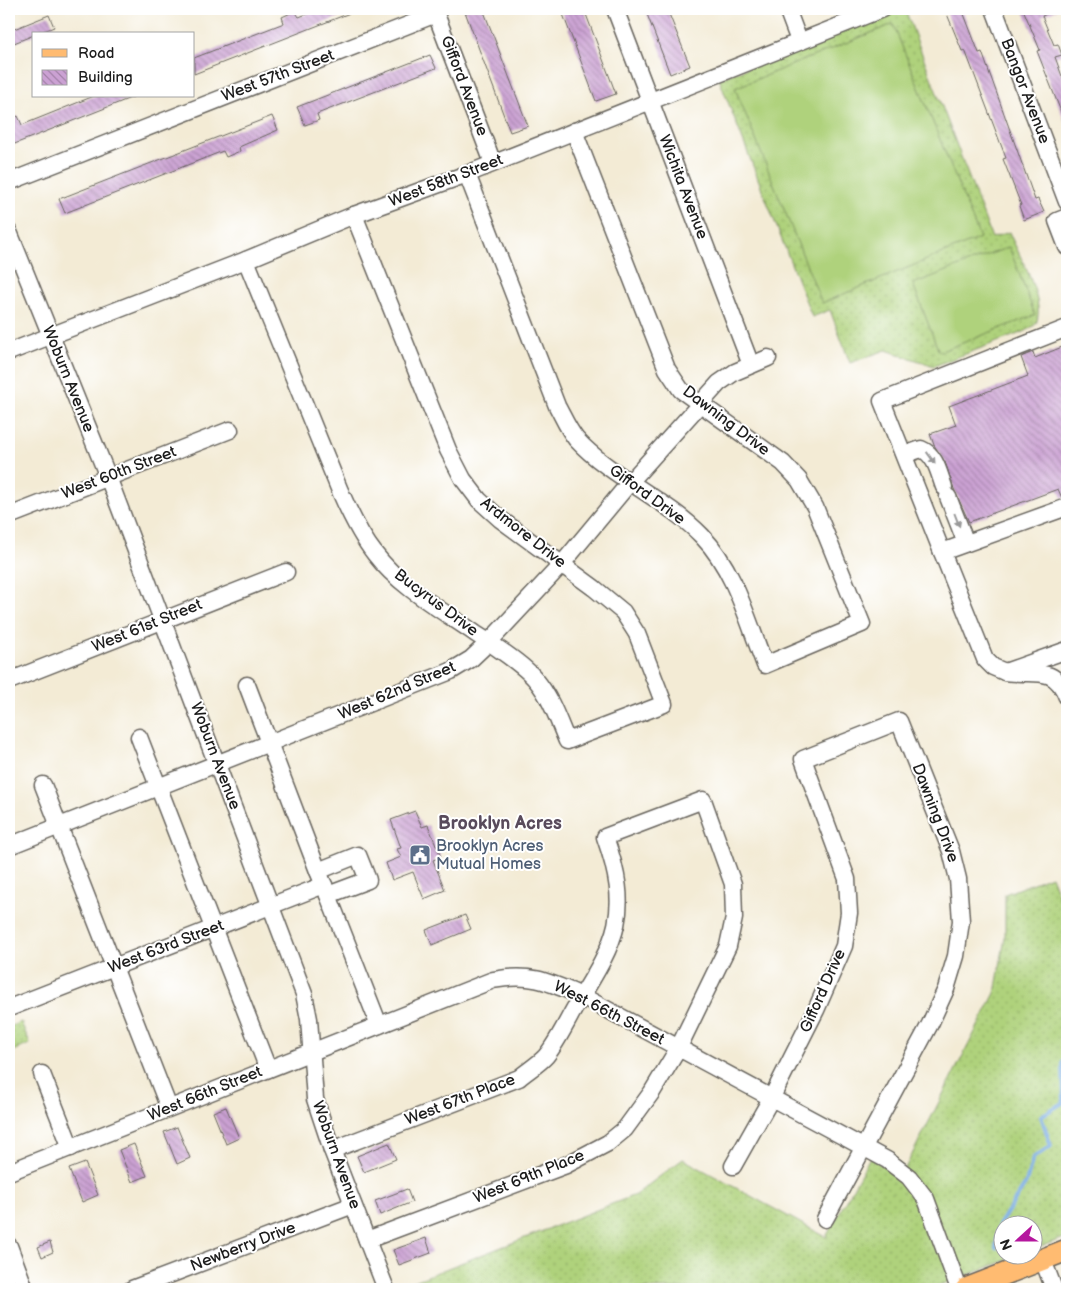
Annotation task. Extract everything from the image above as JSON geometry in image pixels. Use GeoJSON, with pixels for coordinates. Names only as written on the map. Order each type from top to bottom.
{"type":"FeatureCollection","features":[{"type":"Feature","properties":{"kind":"main road"},"geometry":{"type":"LineString","coordinates":[[1044,1260],[1067,1250]]}},
{"type":"Feature","properties":{"kind":"main road"},"geometry":{"type":"LineString","coordinates":[[976,1287],[1028,1266]]}},
{"type":"Feature","properties":{"kind":"street","name":"Wichita Avenue"},"geometry":{"type":"LineString","coordinates":[[615,9],[751,365]]}},
{"type":"Feature","properties":{"kind":"street"},"geometry":{"type":"LineString","coordinates":[[787,9],[799,41]]}},
{"type":"Feature","properties":{"kind":"street","name":"West 58th Street"},"geometry":{"type":"LineString","coordinates":[[9,352],[246,260],[354,215],[467,174],[882,9]]}},
{"type":"Feature","properties":{"kind":"street","name":"Bangor Avenue"},"geometry":{"type":"LineString","coordinates":[[994,9],[1067,202]]}},
{"type":"Feature","properties":{"kind":"street","name":"Gifford Avenue"},"geometry":{"type":"LineString","coordinates":[[435,11],[494,163]]}},
{"type":"Feature","properties":{"kind":"street","name":"West 57th Street"},"geometry":{"type":"LineString","coordinates":[[9,182],[435,11]]}},
{"type":"Feature","properties":{"kind":"street","name":"Dawning Drive"},"geometry":{"type":"LineString","coordinates":[[574,131],[668,369],[681,390],[702,403],[783,463],[799,480],[815,507],[862,624],[813,645]]}},
{"type":"Feature","properties":{"kind":"street","name":"Gifford Drive"},"geometry":{"type":"LineString","coordinates":[[467,174],[557,406],[572,432],[597,459],[678,513],[717,554],[730,577],[765,665],[813,645]]}},
{"type":"Feature","properties":{"kind":"street","name":"Ardmore Drive"},"geometry":{"type":"LineString","coordinates":[[354,215],[448,450],[463,479],[479,500],[500,519],[623,612],[637,634],[664,704],[618,721]]}},
{"type":"Feature","properties":{"kind":"street"},"geometry":{"type":"LineString","coordinates":[[1067,217],[1057,221],[1067,247]]}},
{"type":"Feature","properties":{"kind":"street","name":"Woburn Avenue"},"geometry":{"type":"LineString","coordinates":[[9,232],[108,477],[304,994],[309,1019],[315,1099],[332,1150],[386,1289]]}},
{"type":"Feature","properties":{"kind":"street","name":"Bucyrus Drive"},"geometry":{"type":"LineString","coordinates":[[246,260],[310,420],[354,523],[376,555],[398,578],[489,642],[536,679],[551,704],[567,741],[618,721]]}},
{"type":"Feature","properties":{"kind":"street"},"geometry":{"type":"LineString","coordinates":[[1067,328],[882,401],[985,659],[997,670],[1005,672],[1047,674],[1058,682],[1067,698]]}},
{"type":"Feature","properties":{"kind":"street","name":"West 62nd Street"},"geometry":{"type":"LineString","coordinates":[[9,846],[451,671],[471,659],[562,564],[631,481],[719,383],[735,372],[768,358]]}},
{"type":"Feature","properties":{"kind":"street","name":"West 60th Street"},"geometry":{"type":"LineString","coordinates":[[9,516],[230,430]]}},
{"type":"Feature","properties":{"kind":"street"},"geometry":{"type":"LineString","coordinates":[[904,456],[922,449],[927,452],[935,463],[966,543]]}},
{"type":"Feature","properties":{"kind":"street"},"geometry":{"type":"LineString","coordinates":[[942,552],[1067,507]]}},
{"type":"Feature","properties":{"kind":"street","name":"West 61st Street"},"geometry":{"type":"LineString","coordinates":[[9,681],[286,572]]}},
{"type":"Feature","properties":{"kind":"street"},"geometry":{"type":"LineString","coordinates":[[1005,672],[1067,650]]}},
{"type":"Feature","properties":{"kind":"street"},"geometry":{"type":"LineString","coordinates":[[247,685],[379,1025]]}},
{"type":"Feature","properties":{"kind":"street","name":"Dawning Drive"},"geometry":{"type":"LineString","coordinates":[[852,740],[899,721],[951,851],[958,879],[961,921],[956,956],[946,989],[930,1024],[865,1147]]}},
{"type":"Feature","properties":{"kind":"street"},"geometry":{"type":"LineString","coordinates":[[139,737],[268,1069]]}},
{"type":"Feature","properties":{"kind":"street","name":"Gifford Drive"},"geometry":{"type":"LineString","coordinates":[[772,1097],[833,974],[844,946],[849,913],[848,879],[804,759],[852,740]]}},
{"type":"Feature","properties":{"kind":"street"},"geometry":{"type":"LineString","coordinates":[[43,785],[169,1108]]}},
{"type":"Feature","properties":{"kind":"street"},"geometry":{"type":"LineString","coordinates":[[582,996],[608,953],[618,922],[619,884],[616,868],[605,837],[702,800],[733,884],[734,918],[728,946],[678,1049]]}},
{"type":"Feature","properties":{"kind":"street","name":"West 63rd Street"},"geometry":{"type":"LineString","coordinates":[[9,1008],[323,884]]}},
{"type":"Feature","properties":{"kind":"street","name":"West 66th Street"},"geometry":{"type":"LineString","coordinates":[[9,1172],[493,980],[513,976],[532,976],[582,996],[678,1049],[865,1147],[909,1176],[926,1199],[959,1289]]}},
{"type":"Feature","properties":{"kind":"street","name":"West 67th Place"},"geometry":{"type":"LineString","coordinates":[[332,1150],[519,1078],[545,1057],[582,996]]}},
{"type":"Feature","properties":{"kind":"street","name":"West 69th Place"},"geometry":{"type":"LineString","coordinates":[[367,1240],[566,1165],[608,1142],[625,1129],[652,1092],[678,1049]]}},
{"type":"Feature","properties":{"kind":"street"},"geometry":{"type":"LineString","coordinates":[[42,1074],[71,1148]]}},
{"type":"Feature","properties":{"kind":"street"},"geometry":{"type":"LineString","coordinates":[[733,1166],[772,1097]]}},
{"type":"Feature","properties":{"kind":"street"},"geometry":{"type":"LineString","coordinates":[[825,1219],[865,1147]]}},
{"type":"Feature","properties":{"kind":"street","name":"Newberry Drive"},"geometry":{"type":"LineString","coordinates":[[132,1289],[353,1205]]}},
{"type":"Feature","properties":{"kind":"street"},"geometry":{"type":"LineString","coordinates":[[9,1246],[24,1289]]}},
{"type":"Feature","properties":{"kind":"street"},"geometry":{"type":"LineString","coordinates":[[1044,1263],[1054,1289]]}},
{"type":"Feature","properties":{"kind":"green space"},"geometry":{"type":"Polygon","coordinates":[[[899,9],[905,9],[992,238],[1009,232],[1030,278],[1037,302],[1038,314],[1036,324],[1026,331],[934,366],[886,350],[850,363],[830,310],[812,317],[719,79],[899,9]]]}},
{"type":"Feature","properties":{"kind":"green space"},"geometry":{"type":"Polygon","coordinates":[[[893,24],[980,238],[822,303],[735,88],[893,24]]]}},
{"type":"Feature","properties":{"kind":"green space"},"geometry":{"type":"Polygon","coordinates":[[[1009,247],[1035,315],[939,352],[913,284],[1009,247]]]}},
{"type":"Feature","properties":{"kind":"green space"},"geometry":{"type":"Polygon","coordinates":[[[1051,876],[1063,907],[1067,905],[1067,1237],[1044,1245],[1044,1216],[994,1216],[994,1265],[930,1289],[394,1289],[635,1195],[683,1159],[826,1237],[870,1157],[900,1178],[995,993],[1005,938],[1005,894],[1051,876]]]}},
{"type":"Feature","properties":{"kind":"green space"},"geometry":{"type":"Polygon","coordinates":[[[21,1022],[30,1044],[11,1052],[9,1058],[9,1027],[21,1022]]]}},
{"type":"Feature","properties":{"kind":"building"},"geometry":{"type":"Polygon","coordinates":[[[320,9],[360,9],[195,74],[195,58],[284,23],[282,17],[295,11],[299,17],[320,9]]]}},
{"type":"Feature","properties":{"kind":"building"},"geometry":{"type":"Polygon","coordinates":[[[464,9],[483,9],[528,126],[510,132],[464,9]]]}},
{"type":"Feature","properties":{"kind":"building"},"geometry":{"type":"Polygon","coordinates":[[[561,9],[584,9],[616,94],[596,101],[561,9]]]}},
{"type":"Feature","properties":{"kind":"building"},"geometry":{"type":"Polygon","coordinates":[[[645,9],[667,9],[690,66],[670,74],[645,9]]]}},
{"type":"Feature","properties":{"kind":"building"},"geometry":{"type":"Polygon","coordinates":[[[945,9],[962,9],[979,53],[982,52],[1035,200],[1038,199],[1044,212],[1024,220],[1019,206],[1021,205],[1003,159],[1006,158],[965,50],[962,51],[945,9]]]}},
{"type":"Feature","properties":{"kind":"building"},"geometry":{"type":"Polygon","coordinates":[[[1023,9],[1058,9],[1042,16],[1054,45],[1058,44],[1062,55],[1055,57],[1067,90],[1067,127],[1037,51],[1040,50],[1023,9]]]}},
{"type":"Feature","properties":{"kind":"building"},"geometry":{"type":"Polygon","coordinates":[[[49,15],[54,27],[42,32],[32,32],[32,36],[9,45],[9,31],[49,15]]]}},
{"type":"Feature","properties":{"kind":"building"},"geometry":{"type":"Polygon","coordinates":[[[430,55],[436,68],[317,114],[319,120],[305,125],[297,107],[430,55]]]}},
{"type":"Feature","properties":{"kind":"building"},"geometry":{"type":"Polygon","coordinates":[[[89,98],[130,98],[12,145],[9,138],[9,120],[18,116],[22,125],[89,98]]]}},
{"type":"Feature","properties":{"kind":"building"},"geometry":{"type":"Polygon","coordinates":[[[272,116],[278,130],[239,147],[240,151],[226,157],[223,151],[65,213],[59,199],[272,116]]]}},
{"type":"Feature","properties":{"kind":"building"},"geometry":{"type":"Polygon","coordinates":[[[1067,345],[1067,497],[1062,498],[1058,489],[969,522],[954,489],[945,462],[934,445],[930,434],[956,425],[949,406],[1028,376],[1021,357],[1033,352],[1035,358],[1067,345]]]}},
{"type":"Feature","properties":{"kind":"building","name":"Brooklyn Acres Mutual Homes"},"geometry":{"type":"Polygon","coordinates":[[[415,811],[422,827],[428,825],[441,857],[433,860],[445,890],[424,899],[413,872],[392,880],[386,863],[401,857],[397,849],[401,848],[391,820],[415,811]]]}},
{"type":"Feature","properties":{"kind":"building"},"geometry":{"type":"Polygon","coordinates":[[[465,915],[471,929],[432,945],[426,930],[465,915]]]}},
{"type":"Feature","properties":{"kind":"building"},"geometry":{"type":"Polygon","coordinates":[[[226,1107],[239,1138],[226,1144],[213,1112],[226,1107]]]}},
{"type":"Feature","properties":{"kind":"building"},"geometry":{"type":"Polygon","coordinates":[[[177,1127],[190,1158],[177,1164],[164,1132],[177,1127]]]}},
{"type":"Feature","properties":{"kind":"building"},"geometry":{"type":"Polygon","coordinates":[[[389,1143],[396,1159],[364,1172],[357,1156],[389,1143]]]}},
{"type":"Feature","properties":{"kind":"building"},"geometry":{"type":"Polygon","coordinates":[[[134,1144],[147,1176],[132,1182],[119,1150],[134,1144]]]}},
{"type":"Feature","properties":{"kind":"building"},"geometry":{"type":"Polygon","coordinates":[[[85,1163],[98,1195],[82,1202],[69,1169],[85,1163]]]}},
{"type":"Feature","properties":{"kind":"building"},"geometry":{"type":"Polygon","coordinates":[[[407,1189],[412,1202],[380,1215],[375,1201],[407,1189]]]}},
{"type":"Feature","properties":{"kind":"building"},"geometry":{"type":"Polygon","coordinates":[[[426,1238],[431,1253],[399,1265],[393,1250],[426,1238]]]}},
{"type":"Feature","properties":{"kind":"building"},"geometry":{"type":"Polygon","coordinates":[[[50,1242],[53,1252],[42,1257],[38,1247],[50,1242]]]}},
{"type":"Feature","properties":{"kind":"waterway"},"geometry":{"type":"LineString","coordinates":[[1005,1216],[1026,1183],[1033,1158],[1051,1146],[1041,1116],[1064,1102],[1063,1062],[1067,1056]]}},
{"type":"Feature","properties":{"kind":"place","name":"Brooklyn Acres Mutual Homes"},"geometry":{"type":"Point","coordinates":[420,855]}},
{"type":"Feature","properties":{"kind":"district","name":"Brooklyn Acres"},"geometry":{"type":"Point","coordinates":[500,823]}}]}
